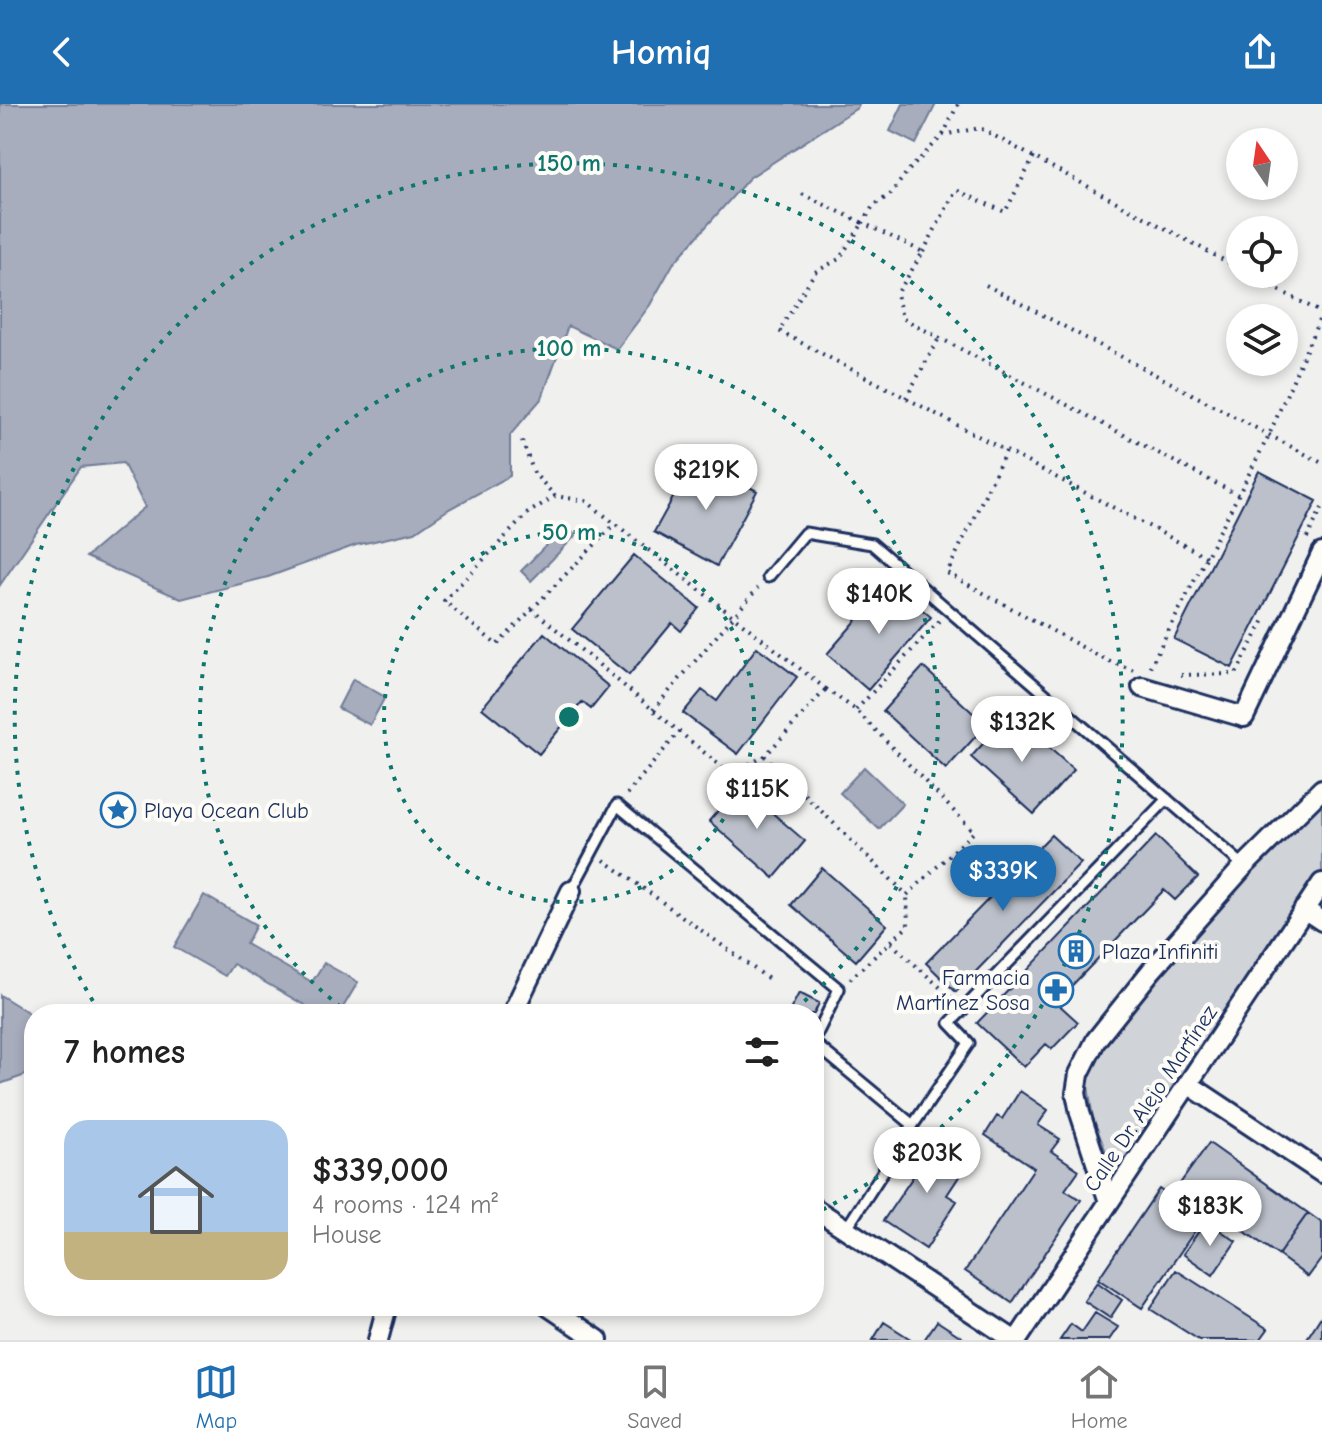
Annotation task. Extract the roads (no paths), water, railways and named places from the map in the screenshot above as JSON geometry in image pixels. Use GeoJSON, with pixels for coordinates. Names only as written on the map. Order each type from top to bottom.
{"type":"FeatureCollection","features":[{"type":"Feature","properties":{"kind":"street"},"geometry":{"type":"LineString","coordinates":[[1142,687],[1244,717],[1322,553]]}},
{"type":"Feature","properties":{"kind":"street"},"geometry":{"type":"LineString","coordinates":[[1109,1202],[1076,1093],[1079,1074],[1096,1040],[1151,971],[1244,866],[1322,789]]}},
{"type":"Feature","properties":{"kind":"street","name":"Calle Dr. Alejo Martínez"},"geometry":{"type":"LineString","coordinates":[[1016,1340],[1322,883]]}},
{"type":"Feature","properties":{"kind":"street"},"geometry":{"type":"LineString","coordinates":[[520,1004],[571,891]]}},
{"type":"Feature","properties":{"kind":"street"},"geometry":{"type":"LineString","coordinates":[[1304,909],[1322,921]]}},
{"type":"Feature","properties":{"kind":"street"},"geometry":{"type":"LineString","coordinates":[[1188,1084],[1322,1173]]}},
{"type":"Feature","properties":{"kind":"street"},"geometry":{"type":"LineString","coordinates":[[824,1215],[1016,1340]]}},
{"type":"Feature","properties":{"kind":"street"},"geometry":{"type":"LineString","coordinates":[[378,1340],[384,1316]]}},
{"type":"Feature","properties":{"kind":"street"},"geometry":{"type":"LineString","coordinates":[[563,1316],[598,1340]]}},
{"type":"Feature","properties":{"kind":"lane"},"geometry":{"type":"LineString","coordinates":[[768,577],[805,533],[872,544],[1244,866]]}},
{"type":"Feature","properties":{"kind":"lane"},"geometry":{"type":"LineString","coordinates":[[846,1229],[969,1043],[950,1023],[1167,799]]}},
{"type":"Feature","properties":{"kind":"lane"},"geometry":{"type":"LineString","coordinates":[[571,891],[617,805],[839,989],[824,1021]]}},
{"type":"Feature","properties":{"kind":"lane"},"geometry":{"type":"LineString","coordinates":[[824,1050],[913,1125]]}},
{"type":"Feature","properties":{"kind":"water"},"geometry":{"type":"Polygon","coordinates":[[[0,104],[859,104],[749,178],[673,264],[650,305],[617,349],[568,326],[542,398],[510,435],[510,476],[449,509],[415,532],[356,545],[268,577],[181,599],[86,557],[145,507],[123,463],[81,467],[0,585],[0,104]]]}},
{"type":"Feature","properties":{"kind":"water"},"geometry":{"type":"Polygon","coordinates":[[[903,104],[936,104],[916,144],[890,131],[903,104]]]}},
{"type":"Feature","properties":{"kind":"water"},"geometry":{"type":"Polygon","coordinates":[[[565,526],[576,535],[531,581],[521,571],[565,526]]]}},
{"type":"Feature","properties":{"kind":"water"},"geometry":{"type":"Polygon","coordinates":[[[353,679],[385,697],[370,725],[338,708],[353,679]]]}},
{"type":"Feature","properties":{"kind":"water"},"geometry":{"type":"Polygon","coordinates":[[[864,767],[903,804],[879,829],[840,793],[864,767]]]}},
{"type":"Feature","properties":{"kind":"water"},"geometry":{"type":"Polygon","coordinates":[[[204,895],[256,925],[246,944],[312,982],[324,963],[358,982],[345,1004],[303,1004],[233,964],[225,976],[174,947],[204,895]]]}},
{"type":"Feature","properties":{"kind":"water"},"geometry":{"type":"Polygon","coordinates":[[[0,995],[24,1010],[24,1076],[0,1084],[0,995]]]}},
{"type":"Feature","properties":{"kind":"place","name":"Playa Ocean Club"},"geometry":{"type":"Point","coordinates":[118,810]}},
{"type":"Feature","properties":{"kind":"place","name":"Plaza Infiniti"},"geometry":{"type":"Point","coordinates":[1076,951]}},
{"type":"Feature","properties":{"kind":"place","name":"Farmacia Martínez Sosa"},"geometry":{"type":"Point","coordinates":[1056,990]}}]}
